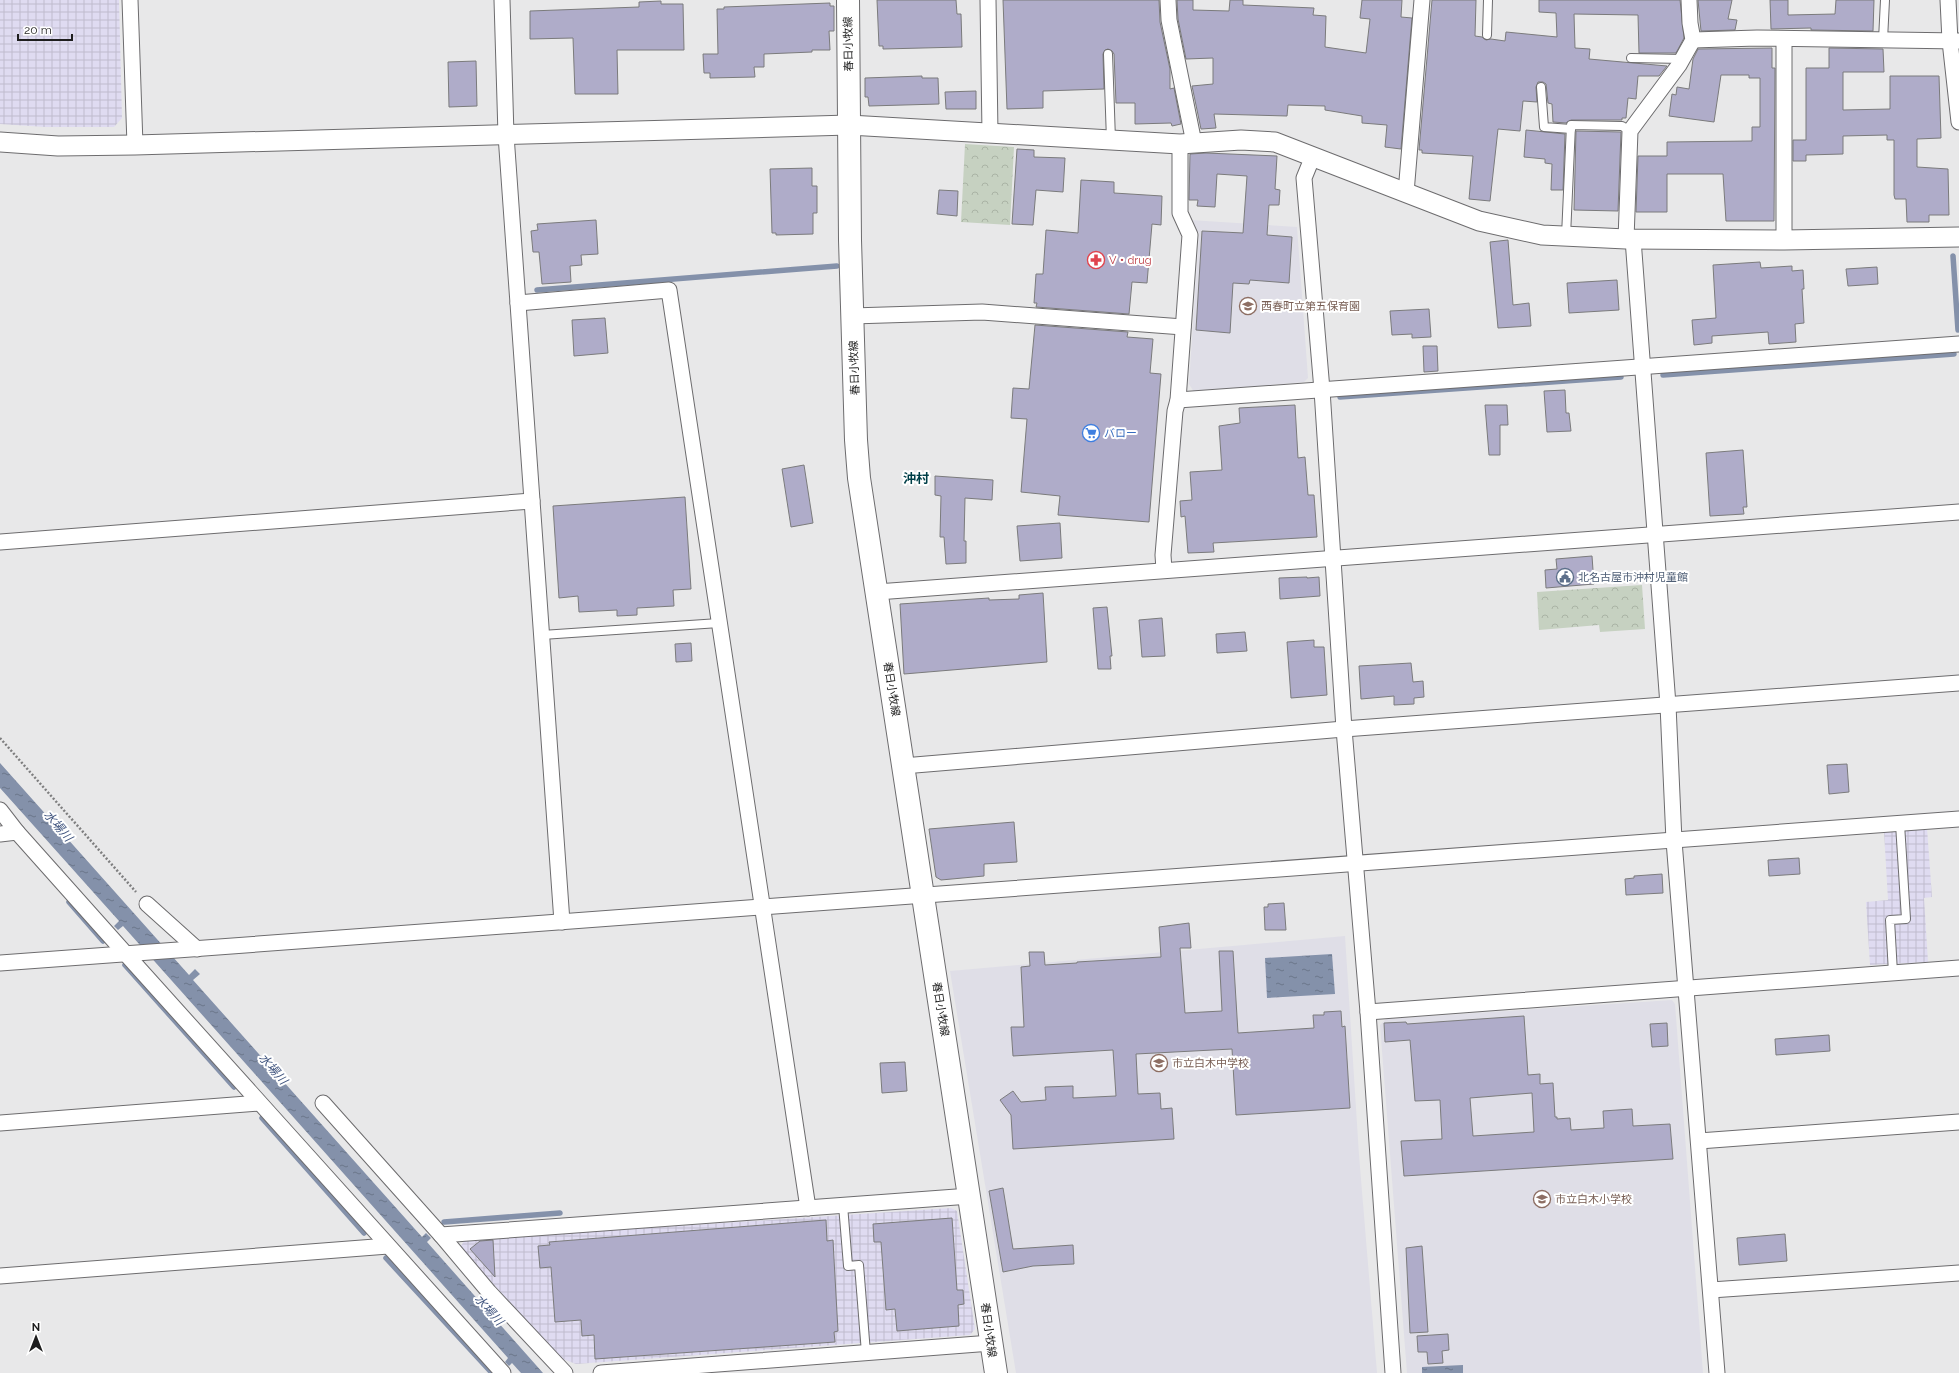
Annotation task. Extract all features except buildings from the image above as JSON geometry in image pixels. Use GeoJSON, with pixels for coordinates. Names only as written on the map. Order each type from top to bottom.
{"type":"FeatureCollection","features":[{"type":"Feature","properties":{"kind":"main road","name":"春日小牧線"},"geometry":{"type":"LineString","coordinates":[[848,0],[852,316],[856,440],[859,478],[996,1373]]}},
{"type":"Feature","properties":{"kind":"street"},"geometry":{"type":"LineString","coordinates":[[130,0],[135,145]]}},
{"type":"Feature","properties":{"kind":"street"},"geometry":{"type":"LineString","coordinates":[[502,0],[506,135],[562,922]]}},
{"type":"Feature","properties":{"kind":"street"},"geometry":{"type":"LineString","coordinates":[[988,0],[990,133]]}},
{"type":"Feature","properties":{"kind":"street"},"geometry":{"type":"LineString","coordinates":[[1164,570],[1175,411],[1178,400],[1190,235],[1180,214],[1187,143],[1169,20],[1168,0]]}},
{"type":"Feature","properties":{"kind":"street"},"geometry":{"type":"LineString","coordinates":[[1406,193],[1422,0]]}},
{"type":"Feature","properties":{"kind":"street"},"geometry":{"type":"LineString","coordinates":[[1689,0],[1690,23],[1693,40],[1683,58],[1630,131],[1629,239],[1643,366],[1668,705],[1674,841],[1718,1373]]}},
{"type":"Feature","properties":{"kind":"street"},"geometry":{"type":"LineString","coordinates":[[1948,0],[1954,41],[1959,122]]}},
{"type":"Feature","properties":{"kind":"street"},"geometry":{"type":"LineString","coordinates":[[1693,40],[1757,38],[1954,41]]}},
{"type":"Feature","properties":{"kind":"street"},"geometry":{"type":"LineString","coordinates":[[1784,39],[1784,240]]}},
{"type":"Feature","properties":{"kind":"street"},"geometry":{"type":"LineString","coordinates":[[0,142],[58,146],[135,145],[849,125],[1187,143],[1241,140],[1275,142],[1479,221],[1542,235],[1629,239],[1784,240],[1959,237]]}},
{"type":"Feature","properties":{"kind":"street"},"geometry":{"type":"LineString","coordinates":[[1313,156],[1304,178],[1322,390],[1344,729],[1368,1012],[1394,1373]]}},
{"type":"Feature","properties":{"kind":"street"},"geometry":{"type":"LineString","coordinates":[[518,303],[669,290],[808,1208]]}},
{"type":"Feature","properties":{"kind":"street"},"geometry":{"type":"LineString","coordinates":[[852,316],[982,312],[1183,328]]}},
{"type":"Feature","properties":{"kind":"street"},"geometry":{"type":"LineString","coordinates":[[1178,400],[1959,344]]}},
{"type":"Feature","properties":{"kind":"street"},"geometry":{"type":"LineString","coordinates":[[0,542],[532,500]]}},
{"type":"Feature","properties":{"kind":"street"},"geometry":{"type":"LineString","coordinates":[[877,592],[1959,512]]}},
{"type":"Feature","properties":{"kind":"street"},"geometry":{"type":"LineString","coordinates":[[904,766],[1344,729],[1959,683]]}},
{"type":"Feature","properties":{"kind":"street"},"geometry":{"type":"LineString","coordinates":[[0,810],[17,832],[131,953],[259,1103],[503,1373]]}},
{"type":"Feature","properties":{"kind":"street"},"geometry":{"type":"LineString","coordinates":[[0,963],[131,953],[194,950],[1356,862],[1674,841],[1959,819]]}},
{"type":"Feature","properties":{"kind":"street"},"geometry":{"type":"LineString","coordinates":[[0,834],[17,832]]}},
{"type":"Feature","properties":{"kind":"street"},"geometry":{"type":"LineString","coordinates":[[147,904],[194,950]]}},
{"type":"Feature","properties":{"kind":"street"},"geometry":{"type":"LineString","coordinates":[[1368,1012],[1959,968]]}},
{"type":"Feature","properties":{"kind":"street"},"geometry":{"type":"LineString","coordinates":[[0,1123],[259,1103]]}},
{"type":"Feature","properties":{"kind":"street"},"geometry":{"type":"LineString","coordinates":[[323,1103],[441,1235],[489,1292],[565,1373]]}},
{"type":"Feature","properties":{"kind":"street"},"geometry":{"type":"LineString","coordinates":[[1698,1141],[1959,1122]]}},
{"type":"Feature","properties":{"kind":"street"},"geometry":{"type":"LineString","coordinates":[[441,1235],[970,1196]]}},
{"type":"Feature","properties":{"kind":"street"},"geometry":{"type":"LineString","coordinates":[[0,1276],[388,1246]]}},
{"type":"Feature","properties":{"kind":"street"},"geometry":{"type":"LineString","coordinates":[[1711,1290],[1959,1273]]}},
{"type":"Feature","properties":{"kind":"street"},"geometry":{"type":"LineString","coordinates":[[601,1373],[991,1343]]}},
{"type":"Feature","properties":{"kind":"lane"},"geometry":{"type":"LineString","coordinates":[[1486,35],[1488,0]]}},
{"type":"Feature","properties":{"kind":"lane"},"geometry":{"type":"LineString","coordinates":[[1883,40],[1885,0]]}},
{"type":"Feature","properties":{"kind":"lane"},"geometry":{"type":"LineString","coordinates":[[1108,54],[1111,140]]}},
{"type":"Feature","properties":{"kind":"lane"},"geometry":{"type":"LineString","coordinates":[[1630,58],[1683,58]]}},
{"type":"Feature","properties":{"kind":"lane"},"geometry":{"type":"LineString","coordinates":[[1541,87],[1544,127],[1571,129]]}},
{"type":"Feature","properties":{"kind":"lane"},"geometry":{"type":"LineString","coordinates":[[1566,236],[1571,126],[1622,126],[1630,131]]}},
{"type":"Feature","properties":{"kind":"lane"},"geometry":{"type":"LineString","coordinates":[[542,635],[719,623]]}},
{"type":"Feature","properties":{"kind":"lane"},"geometry":{"type":"LineString","coordinates":[[1893,973],[1890,920],[1906,919],[1900,824]]}},
{"type":"Feature","properties":{"kind":"lane"},"geometry":{"type":"LineString","coordinates":[[843,1205],[848,1266],[859,1265],[866,1353]]}},
{"type":"Feature","properties":{"kind":"path"},"geometry":{"type":"LineString","coordinates":[[0,738],[147,904]]}},
{"type":"Feature","properties":{"kind":"shaded area"},"geometry":{"type":"Polygon","coordinates":[[[0,0],[119,0],[122,118],[114,127],[45,127],[0,124],[0,0]]]}},
{"type":"Feature","properties":{"kind":"shaded area","name":"西春町立第五保育園"},"geometry":{"type":"Polygon","coordinates":[[[1190,220],[1297,227],[1308,378],[1304,382],[1194,392],[1189,384],[1199,233],[1190,220]]]}},
{"type":"Feature","properties":{"kind":"shaded area"},"geometry":{"type":"Polygon","coordinates":[[[1927,828],[1932,897],[1924,898],[1928,962],[1870,965],[1866,902],[1888,900],[1884,831],[1927,828]]]}},
{"type":"Feature","properties":{"kind":"shaded area","name":"市立白木中学校"},"geometry":{"type":"Polygon","coordinates":[[[1345,936],[1359,1155],[1377,1373],[1016,1373],[950,971],[1345,936]]]}},
{"type":"Feature","properties":{"kind":"shaded area","name":"市立白木小学校"},"geometry":{"type":"Polygon","coordinates":[[[1672,1000],[1675,1004],[1703,1373],[1407,1373],[1380,1025],[1386,1019],[1672,1000]]]}},
{"type":"Feature","properties":{"kind":"shaded area"},"geometry":{"type":"Polygon","coordinates":[[[951,1208],[957,1211],[975,1329],[970,1335],[576,1364],[560,1358],[460,1247],[465,1240],[951,1208]]]}},
{"type":"Feature","properties":{"kind":"green space"},"geometry":{"type":"Polygon","coordinates":[[[965,144],[1014,147],[1010,225],[961,222],[965,144]]]}},
{"type":"Feature","properties":{"kind":"green space"},"geometry":{"type":"Polygon","coordinates":[[[1642,585],[1645,629],[1600,632],[1599,625],[1539,630],[1537,592],[1642,585]]]}},
{"type":"Feature","properties":{"kind":"water"},"geometry":{"type":"Polygon","coordinates":[[[0,763],[189,975],[195,969],[200,974],[193,980],[422,1237],[426,1233],[431,1238],[427,1242],[543,1373],[521,1373],[512,1363],[509,1366],[505,1362],[508,1358],[123,926],[118,930],[114,926],[119,921],[0,788],[0,763]]]}},
{"type":"Feature","properties":{"kind":"water"},"geometry":{"type":"Polygon","coordinates":[[[1332,954],[1335,994],[1267,998],[1265,958],[1332,954]]]}},
{"type":"Feature","properties":{"kind":"water"},"geometry":{"type":"Polygon","coordinates":[[[1463,1365],[1463,1373],[1422,1373],[1422,1367],[1463,1365]]]}},
{"type":"Feature","properties":{"kind":"waterway"},"geometry":{"type":"LineString","coordinates":[[1953,256],[1958,330]]}},
{"type":"Feature","properties":{"kind":"waterway"},"geometry":{"type":"LineString","coordinates":[[537,290],[837,266]]}},
{"type":"Feature","properties":{"kind":"waterway"},"geometry":{"type":"LineString","coordinates":[[1663,375],[1954,354]]}},
{"type":"Feature","properties":{"kind":"waterway"},"geometry":{"type":"LineString","coordinates":[[1340,397],[1621,377]]}},
{"type":"Feature","properties":{"kind":"waterway"},"geometry":{"type":"LineString","coordinates":[[69,902],[103,941]]}},
{"type":"Feature","properties":{"kind":"waterway"},"geometry":{"type":"LineString","coordinates":[[125,965],[234,1087]]}},
{"type":"Feature","properties":{"kind":"waterway"},"geometry":{"type":"LineString","coordinates":[[262,1118],[364,1233]]}},
{"type":"Feature","properties":{"kind":"waterway"},"geometry":{"type":"LineString","coordinates":[[444,1222],[560,1213]]}},
{"type":"Feature","properties":{"kind":"waterway"},"geometry":{"type":"LineString","coordinates":[[386,1258],[492,1373]]}},
{"type":"Feature","properties":{"kind":"place","name":"V・drug"},"geometry":{"type":"Point","coordinates":[1096,260]}},
{"type":"Feature","properties":{"kind":"place","name":"西春町立第五保育園"},"geometry":{"type":"Point","coordinates":[1248,306]}},
{"type":"Feature","properties":{"kind":"place","name":"バロー"},"geometry":{"type":"Point","coordinates":[1091,433]}},
{"type":"Feature","properties":{"kind":"place","name":"北名古屋市沖村児童館"},"geometry":{"type":"Point","coordinates":[1565,577]}},
{"type":"Feature","properties":{"kind":"place","name":"市立白木中学校"},"geometry":{"type":"Point","coordinates":[1159,1063]}},
{"type":"Feature","properties":{"kind":"place","name":"市立白木小学校"},"geometry":{"type":"Point","coordinates":[1542,1199]}},
{"type":"Feature","properties":{"kind":"district","name":"沖村"},"geometry":{"type":"Point","coordinates":[916,478]}},
{"type":"Feature","properties":{"kind":"water label","name":"水場川"},"geometry":{"type":"Point","coordinates":[58,826]}},
{"type":"Feature","properties":{"kind":"water label","name":"水場川"},"geometry":{"type":"Point","coordinates":[273,1069]}},
{"type":"Feature","properties":{"kind":"water label","name":"水場川"},"geometry":{"type":"Point","coordinates":[489,1310]}}]}
